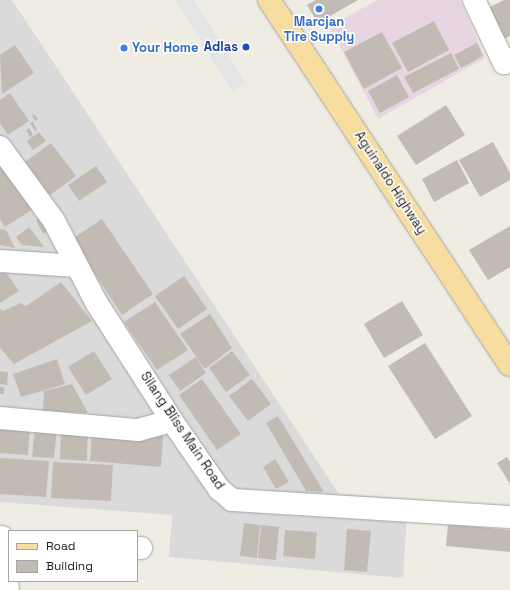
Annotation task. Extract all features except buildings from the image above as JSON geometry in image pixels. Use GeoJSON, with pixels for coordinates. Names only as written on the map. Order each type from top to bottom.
{"type":"FeatureCollection","features":[{"type":"Feature","properties":{"kind":"main road","name":"Aguinaldo Highway"},"geometry":{"type":"LineString","coordinates":[[269,0],[510,365]]}},
{"type":"Feature","properties":{"kind":"street"},"geometry":{"type":"LineString","coordinates":[[474,0],[504,63],[510,59]]}},
{"type":"Feature","properties":{"kind":"street","name":"Silang Bliss Main Road"},"geometry":{"type":"LineString","coordinates":[[0,147],[54,221],[96,302],[172,421],[219,490],[232,500],[510,517]]}},
{"type":"Feature","properties":{"kind":"street"},"geometry":{"type":"LineString","coordinates":[[0,261],[77,266]]}},
{"type":"Feature","properties":{"kind":"street"},"geometry":{"type":"LineString","coordinates":[[0,418],[138,430],[172,421]]}},
{"type":"Feature","properties":{"kind":"street"},"geometry":{"type":"LineString","coordinates":[[4,538],[8,590]]}},
{"type":"Feature","properties":{"kind":"shaded area"},"geometry":{"type":"Polygon","coordinates":[[[0,0],[12,0],[339,494],[408,499],[403,578],[169,557],[172,515],[0,502],[0,0]]]}},
{"type":"Feature","properties":{"kind":"shaded area"},"geometry":{"type":"Polygon","coordinates":[[[175,0],[194,0],[246,83],[232,91],[175,0]]]}},
{"type":"Feature","properties":{"kind":"shaded area"},"geometry":{"type":"Polygon","coordinates":[[[378,0],[460,0],[485,58],[378,119],[329,26],[378,0]]]}},
{"type":"Feature","properties":{"kind":"place","name":"Marcjan Tire Supply"},"geometry":{"type":"Point","coordinates":[319,9]}},
{"type":"Feature","properties":{"kind":"place","name":"Adlas"},"geometry":{"type":"Point","coordinates":[246,47]}},
{"type":"Feature","properties":{"kind":"place","name":"Your Home"},"geometry":{"type":"Point","coordinates":[124,48]}}]}
